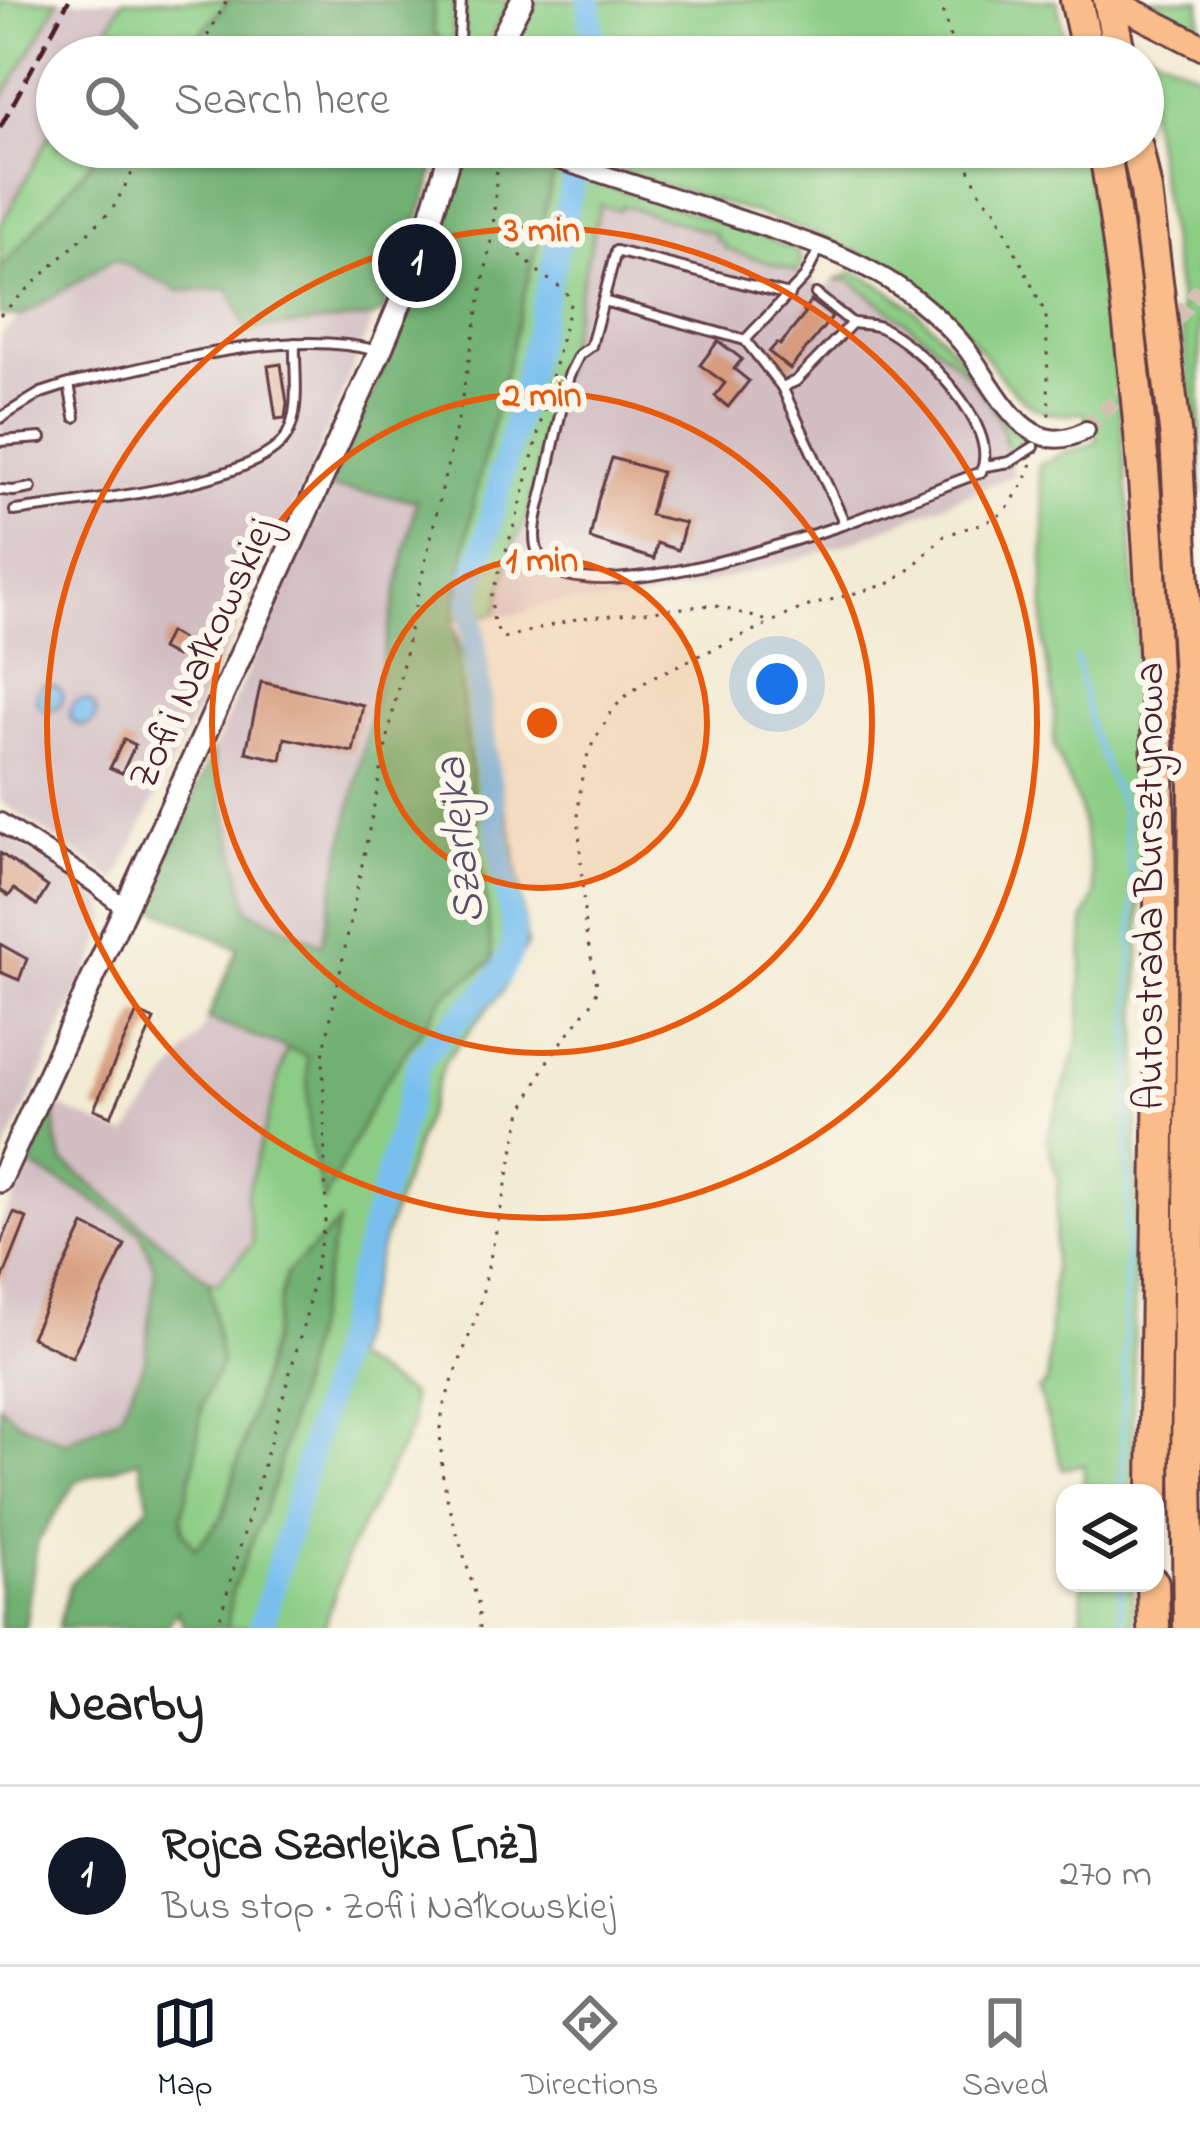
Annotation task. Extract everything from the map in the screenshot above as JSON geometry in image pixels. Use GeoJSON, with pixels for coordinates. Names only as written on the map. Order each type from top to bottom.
{"type":"FeatureCollection","features":[{"type":"Feature","properties":{"kind":"highway"},"geometry":{"type":"LineString","coordinates":[[1076,0],[1084,36]]}},
{"type":"Feature","properties":{"kind":"highway"},"geometry":{"type":"LineString","coordinates":[[1109,0],[1116,36]]}},
{"type":"Feature","properties":{"kind":"highway","name":"Autostrada Bursztynowa"},"geometry":{"type":"LineString","coordinates":[[1108,168],[1142,456],[1156,710],[1160,933],[1154,1484]]}},
{"type":"Feature","properties":{"kind":"highway","name":"Autostrada Bursztynowa"},"geometry":{"type":"LineString","coordinates":[[1141,168],[1176,439],[1195,787],[1189,1628]]}},
{"type":"Feature","properties":{"kind":"highway"},"geometry":{"type":"LineString","coordinates":[[1153,1592],[1154,1628]]}},
{"type":"Feature","properties":{"kind":"main road"},"geometry":{"type":"LineString","coordinates":[[1109,0],[1200,46]]}},
{"type":"Feature","properties":{"kind":"street"},"geometry":{"type":"LineString","coordinates":[[503,36],[522,0]]}},
{"type":"Feature","properties":{"kind":"street","name":"Zofii Nałkowskiej"},"geometry":{"type":"LineString","coordinates":[[0,1181],[380,351],[417,263],[446,168]]}},
{"type":"Feature","properties":{"kind":"street"},"geometry":{"type":"LineString","coordinates":[[585,168],[866,266],[916,299],[964,347],[1035,441],[1066,439],[1086,430]]}},
{"type":"Feature","properties":{"kind":"street"},"geometry":{"type":"LineString","coordinates":[[0,822],[125,908]]}},
{"type":"Feature","properties":{"kind":"lane"},"geometry":{"type":"LineString","coordinates":[[459,36],[461,0]]}},
{"type":"Feature","properties":{"kind":"lane"},"geometry":{"type":"LineString","coordinates":[[745,340],[805,277],[820,247]]}},
{"type":"Feature","properties":{"kind":"lane"},"geometry":{"type":"LineString","coordinates":[[790,295],[616,250],[591,346],[579,355],[569,375],[536,521],[536,548],[549,568],[580,580],[626,579],[760,553],[981,472],[985,454],[978,431],[955,388],[928,360],[878,326],[852,323],[816,294]]}},
{"type":"Feature","properties":{"kind":"lane"},"geometry":{"type":"LineString","coordinates":[[602,302],[745,340],[782,387],[845,524]]}},
{"type":"Feature","properties":{"kind":"lane"},"geometry":{"type":"LineString","coordinates":[[782,387],[796,380],[852,323]]}},
{"type":"Feature","properties":{"kind":"lane"},"geometry":{"type":"LineString","coordinates":[[0,418],[41,393],[69,384],[248,348],[295,343],[380,351]]}},
{"type":"Feature","properties":{"kind":"lane"},"geometry":{"type":"LineString","coordinates":[[15,511],[215,477],[267,455],[284,440],[292,424],[295,343]]}},
{"type":"Feature","properties":{"kind":"lane"},"geometry":{"type":"LineString","coordinates":[[69,384],[75,417]]}},
{"type":"Feature","properties":{"kind":"lane"},"geometry":{"type":"LineString","coordinates":[[0,441],[41,438]]}},
{"type":"Feature","properties":{"kind":"lane"},"geometry":{"type":"LineString","coordinates":[[985,466],[1010,462],[1035,441]]}},
{"type":"Feature","properties":{"kind":"lane"},"geometry":{"type":"LineString","coordinates":[[0,490],[31,488]]}},
{"type":"Feature","properties":{"kind":"path"},"geometry":{"type":"LineString","coordinates":[[207,36],[227,0]]}},
{"type":"Feature","properties":{"kind":"path"},"geometry":{"type":"LineString","coordinates":[[939,0],[950,36]]}},
{"type":"Feature","properties":{"kind":"path"},"geometry":{"type":"LineString","coordinates":[[0,314],[112,210],[135,168]]}},
{"type":"Feature","properties":{"kind":"path"},"geometry":{"type":"LineString","coordinates":[[218,1628],[310,1300],[326,1216],[323,1056],[458,419],[493,230],[497,168]]}},
{"type":"Feature","properties":{"kind":"path"},"geometry":{"type":"LineString","coordinates":[[480,1628],[478,1603],[448,1504],[440,1427],[479,1310],[522,1111],[548,1060],[598,989],[585,929],[578,812],[589,750],[613,709],[653,676],[802,608],[888,584],[944,536],[1005,511],[1025,482],[1035,441],[1049,416],[1046,315],[994,207],[982,197],[969,168]]}},
{"type":"Feature","properties":{"kind":"path"},"geometry":{"type":"LineString","coordinates":[[493,230],[566,291],[570,304],[520,507],[491,597],[494,624],[503,638],[580,618],[713,605],[770,621]]}},
{"type":"Feature","properties":{"kind":"shaded area"},"geometry":{"type":"Polygon","coordinates":[[[58,0],[123,0],[103,36],[38,36],[58,0]]]}},
{"type":"Feature","properties":{"kind":"shaded area"},"geometry":{"type":"Polygon","coordinates":[[[36,39],[36,160],[0,227],[0,102],[36,39]]]}},
{"type":"Feature","properties":{"kind":"shaded area"},"geometry":{"type":"Polygon","coordinates":[[[600,204],[618,209],[621,205],[716,234],[726,244],[725,250],[791,268],[824,289],[834,281],[849,279],[978,387],[999,420],[1014,475],[803,558],[633,603],[548,603],[514,616],[496,614],[513,545],[526,518],[600,204]]]}},
{"type":"Feature","properties":{"kind":"shaded area"},"geometry":{"type":"Polygon","coordinates":[[[114,259],[179,291],[228,289],[247,330],[374,317],[307,478],[116,881],[0,801],[0,336],[20,317],[114,259]]]}},
{"type":"Feature","properties":{"kind":"shaded area"},"geometry":{"type":"Polygon","coordinates":[[[330,488],[416,500],[321,945],[249,910],[212,752],[330,488]]]}},
{"type":"Feature","properties":{"kind":"shaded area"},"geometry":{"type":"Polygon","coordinates":[[[0,831],[97,895],[108,919],[0,1163],[0,831]]]}},
{"type":"Feature","properties":{"kind":"shaded area"},"geometry":{"type":"Polygon","coordinates":[[[207,1019],[287,1048],[246,1197],[253,1243],[218,1284],[63,1161],[56,1139],[55,1105],[126,1135],[207,1019]]]}},
{"type":"Feature","properties":{"kind":"shaded area"},"geometry":{"type":"Polygon","coordinates":[[[30,1166],[82,1193],[140,1232],[155,1270],[145,1361],[120,1416],[64,1442],[18,1422],[0,1405],[0,1225],[30,1166]]]}},
{"type":"Feature","properties":{"kind":"green space"},"geometry":{"type":"Polygon","coordinates":[[[0,0],[58,0],[0,102],[0,0]]]}},
{"type":"Feature","properties":{"kind":"green space"},"geometry":{"type":"Polygon","coordinates":[[[123,0],[229,0],[199,36],[103,36],[123,0]]]}},
{"type":"Feature","properties":{"kind":"green space"},"geometry":{"type":"Polygon","coordinates":[[[229,0],[434,0],[437,36],[199,36],[229,0]]]}},
{"type":"Feature","properties":{"kind":"green space"},"geometry":{"type":"Polygon","coordinates":[[[434,0],[453,0],[453,36],[437,36],[434,0]]]}},
{"type":"Feature","properties":{"kind":"green space"},"geometry":{"type":"Polygon","coordinates":[[[465,0],[510,0],[491,36],[464,36],[465,0]]]}},
{"type":"Feature","properties":{"kind":"green space"},"geometry":{"type":"Polygon","coordinates":[[[538,0],[1057,0],[1064,36],[515,36],[538,0]]]}},
{"type":"Feature","properties":{"kind":"green space"},"geometry":{"type":"Polygon","coordinates":[[[1143,0],[1200,0],[1200,27],[1143,0]]]}},
{"type":"Feature","properties":{"kind":"green space"},"geometry":{"type":"Polygon","coordinates":[[[1164,58],[1200,75],[1200,263],[1195,270],[1200,277],[1200,495],[1184,336],[1159,168],[1164,168],[1164,58]]]}},
{"type":"Feature","properties":{"kind":"green space"},"geometry":{"type":"Polygon","coordinates":[[[36,160],[36,168],[86,168],[0,270],[0,227],[36,160]]]}},
{"type":"Feature","properties":{"kind":"green space"},"geometry":{"type":"Polygon","coordinates":[[[86,168],[434,168],[383,312],[374,317],[247,330],[228,289],[179,291],[114,259],[20,317],[0,315],[0,270],[86,168]]]}},
{"type":"Feature","properties":{"kind":"green space"},"geometry":{"type":"Polygon","coordinates":[[[458,168],[555,169],[474,500],[453,619],[493,961],[446,994],[380,1090],[324,1201],[309,1136],[307,1056],[207,1019],[238,949],[148,906],[212,752],[249,910],[322,944],[416,500],[330,488],[414,296],[458,168]]]}},
{"type":"Feature","properties":{"kind":"green space"},"geometry":{"type":"Polygon","coordinates":[[[609,168],[1087,168],[1111,322],[1130,514],[1138,671],[1141,839],[1132,1484],[1083,1484],[1084,1464],[1063,1469],[1038,1390],[1047,1383],[1058,1181],[1047,1138],[1079,1041],[1084,919],[1095,895],[1079,805],[1054,747],[1054,701],[1044,645],[1044,512],[1038,466],[1099,442],[1083,412],[1044,411],[1014,392],[965,331],[910,283],[813,233],[609,168]]]}},
{"type":"Feature","properties":{"kind":"green space"},"geometry":{"type":"Polygon","coordinates":[[[555,169],[759,234],[800,253],[798,272],[725,249],[725,244],[715,240],[716,234],[622,205],[619,210],[600,205],[526,518],[513,545],[496,614],[453,620],[474,500],[555,169]]]}},
{"type":"Feature","properties":{"kind":"green space"},"geometry":{"type":"Polygon","coordinates":[[[853,272],[887,289],[932,326],[1025,437],[1026,447],[1008,454],[999,421],[985,397],[931,342],[850,280],[834,281],[853,272]]]}},
{"type":"Feature","properties":{"kind":"green space"},"geometry":{"type":"Polygon","coordinates":[[[453,621],[513,837],[527,944],[503,990],[445,1061],[380,1250],[350,1358],[411,1395],[412,1426],[348,1553],[324,1628],[227,1628],[232,1593],[274,1485],[337,1226],[286,1274],[222,1517],[195,1550],[184,1532],[182,1516],[202,1404],[221,1363],[209,1281],[218,1283],[253,1243],[246,1197],[287,1048],[307,1056],[309,1136],[324,1199],[380,1090],[446,994],[493,961],[453,621]]]}},
{"type":"Feature","properties":{"kind":"green space"},"geometry":{"type":"Polygon","coordinates":[[[55,1105],[56,1139],[63,1161],[209,1281],[221,1363],[202,1404],[182,1516],[184,1532],[195,1549],[223,1517],[286,1274],[338,1223],[274,1485],[232,1593],[227,1628],[184,1628],[178,1611],[166,1628],[58,1628],[70,1583],[149,1505],[139,1460],[77,1481],[37,1543],[25,1628],[0,1628],[0,1405],[19,1422],[65,1442],[120,1415],[145,1361],[155,1270],[140,1232],[82,1193],[30,1166],[55,1105]]]}},
{"type":"Feature","properties":{"kind":"green space"},"geometry":{"type":"Polygon","coordinates":[[[1082,1592],[1132,1592],[1134,1628],[1081,1628],[1082,1592]]]}},
{"type":"Feature","properties":{"kind":"water"},"geometry":{"type":"Polygon","coordinates":[[[49,684],[62,697],[49,710],[36,697],[49,684]]]}},
{"type":"Feature","properties":{"kind":"water"},"geometry":{"type":"Polygon","coordinates":[[[83,700],[96,713],[83,726],[70,713],[83,700]]]}},
{"type":"Feature","properties":{"kind":"building"},"geometry":{"type":"Polygon","coordinates":[[[811,301],[832,317],[790,369],[769,352],[780,345],[811,301]]]}},
{"type":"Feature","properties":{"kind":"building"},"geometry":{"type":"Polygon","coordinates":[[[718,341],[742,359],[734,369],[749,381],[728,407],[715,396],[725,383],[700,365],[718,341]]]}},
{"type":"Feature","properties":{"kind":"building"},"geometry":{"type":"Polygon","coordinates":[[[281,364],[287,403],[285,418],[276,419],[268,366],[281,364]]]}},
{"type":"Feature","properties":{"kind":"building"},"geometry":{"type":"Polygon","coordinates":[[[612,458],[661,472],[650,515],[685,523],[678,550],[657,543],[654,559],[590,539],[612,458]]]}},
{"type":"Feature","properties":{"kind":"building"},"geometry":{"type":"Polygon","coordinates":[[[169,632],[185,641],[176,657],[161,649],[169,632]]]}},
{"type":"Feature","properties":{"kind":"building"},"geometry":{"type":"Polygon","coordinates":[[[261,682],[363,705],[353,752],[285,738],[281,760],[246,752],[261,682]]]}},
{"type":"Feature","properties":{"kind":"building"},"geometry":{"type":"Polygon","coordinates":[[[124,739],[135,745],[122,773],[110,768],[124,739]]]}},
{"type":"Feature","properties":{"kind":"building"},"geometry":{"type":"Polygon","coordinates":[[[0,853],[48,887],[37,905],[14,889],[9,896],[0,890],[0,853]]]}},
{"type":"Feature","properties":{"kind":"building"},"geometry":{"type":"Polygon","coordinates":[[[0,944],[27,959],[19,980],[0,972],[0,944]]]}},
{"type":"Feature","properties":{"kind":"building"},"geometry":{"type":"Polygon","coordinates":[[[137,1012],[154,1020],[111,1116],[94,1109],[137,1012]]]}},
{"type":"Feature","properties":{"kind":"building"},"geometry":{"type":"Polygon","coordinates":[[[14,1213],[27,1218],[0,1286],[0,1246],[14,1213]]]}},
{"type":"Feature","properties":{"kind":"building"},"geometry":{"type":"Polygon","coordinates":[[[84,1225],[125,1245],[72,1357],[31,1337],[84,1225]]]}},
{"type":"Feature","properties":{"kind":"waterway","name":"Szarlejka"},"geometry":{"type":"LineString","coordinates":[[589,0],[593,36]]}},
{"type":"Feature","properties":{"kind":"waterway","name":"Szarlejka"},"geometry":{"type":"LineString","coordinates":[[261,1628],[419,1063],[491,985],[511,951],[514,932],[486,761],[470,599],[577,168]]}},
{"type":"Feature","properties":{"kind":"waterway"},"geometry":{"type":"LineString","coordinates":[[489,470],[503,469]]}},
{"type":"Feature","properties":{"kind":"waterway"},"geometry":{"type":"LineString","coordinates":[[1076,657],[1092,732],[1123,809],[1133,890],[1122,1484]]}},
{"type":"Feature","properties":{"kind":"waterway"},"geometry":{"type":"LineString","coordinates":[[1121,1592],[1122,1628]]}},
{"type":"Feature","properties":{"kind":"tunnel"},"geometry":{"type":"LineString","coordinates":[[1086,430],[1118,398],[1200,288]]}},
{"type":"Feature","properties":{"kind":"railway"},"geometry":{"type":"LineString","coordinates":[[50,36],[69,0]]}},
{"type":"Feature","properties":{"kind":"railway"},"geometry":{"type":"LineString","coordinates":[[0,128],[36,61]]}},
{"type":"Feature","properties":{"kind":"place","name":"Rojca Szarlejka [nż]"},"geometry":{"type":"Point","coordinates":[417,263]}}]}
